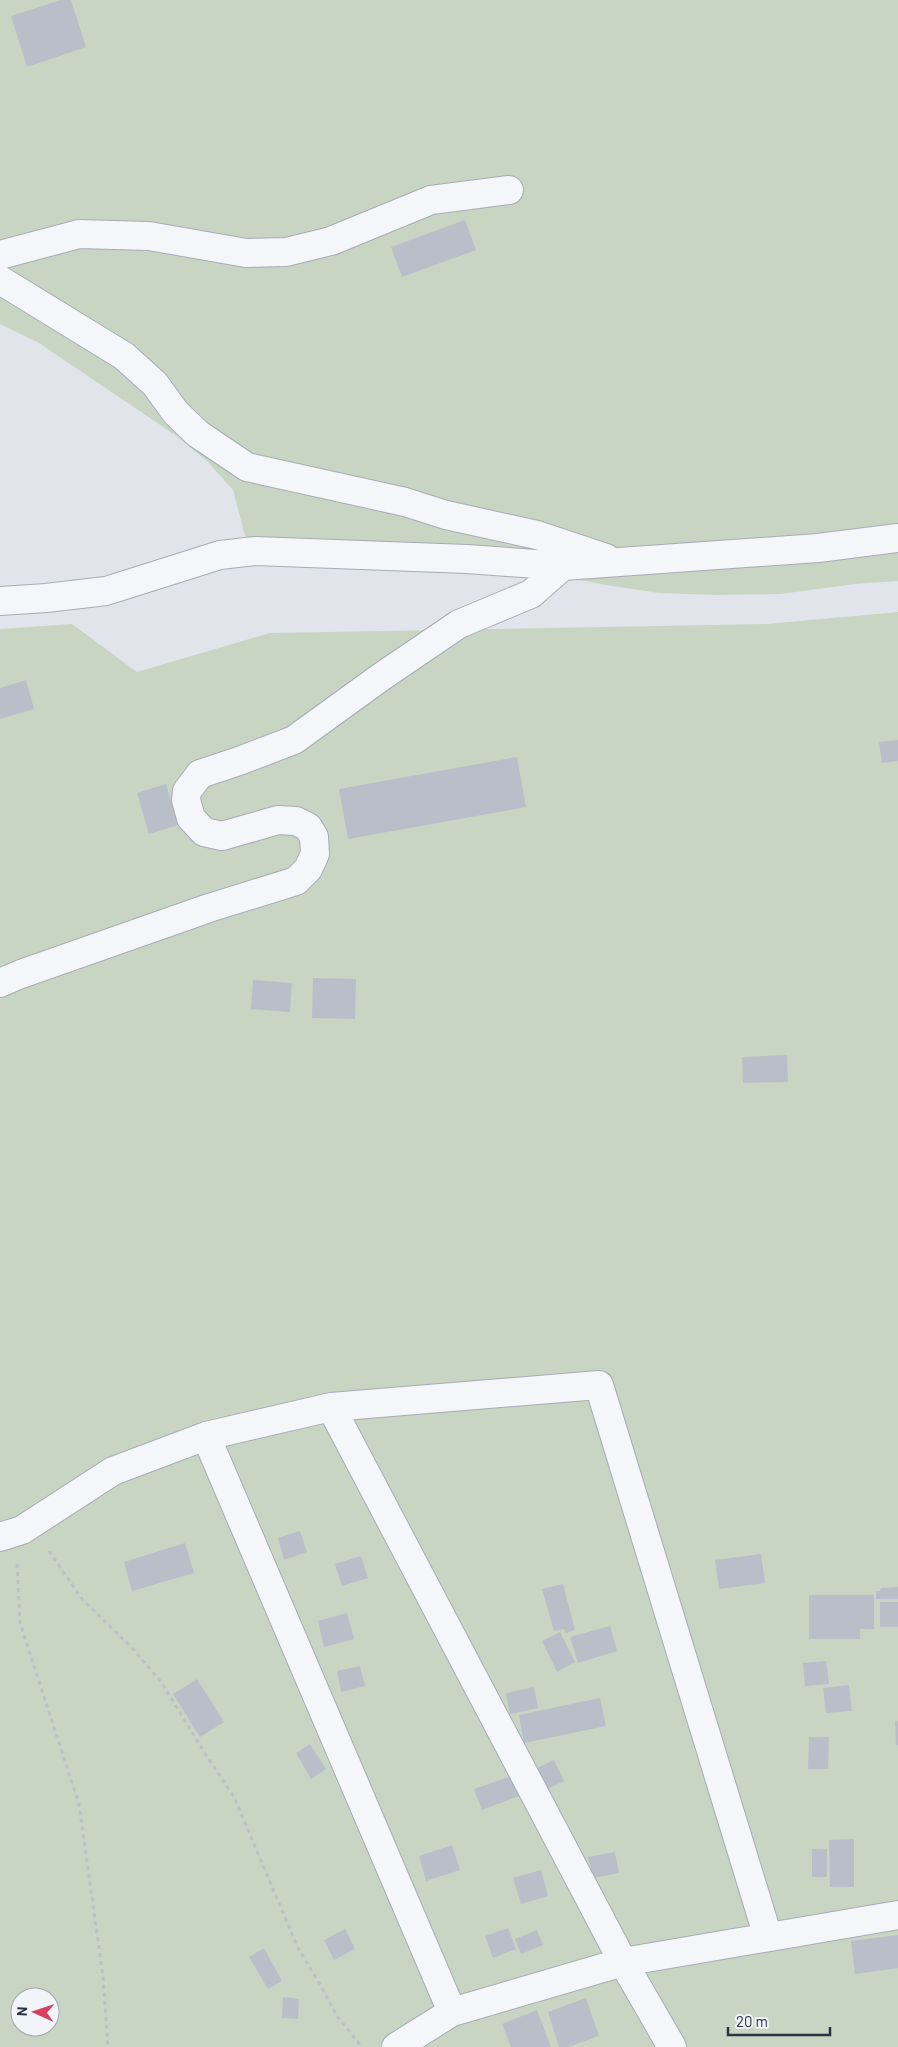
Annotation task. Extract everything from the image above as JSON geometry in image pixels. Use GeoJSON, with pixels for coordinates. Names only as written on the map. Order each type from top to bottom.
{"type":"FeatureCollection","features":[{"type":"Feature","properties":{"kind":"street"},"geometry":{"type":"LineString","coordinates":[[0,255],[79,234],[148,236],[246,253],[286,252],[331,241],[431,200],[509,190]]}},
{"type":"Feature","properties":{"kind":"street"},"geometry":{"type":"LineString","coordinates":[[0,280],[124,356],[156,384],[176,413],[198,434],[247,467],[405,502],[446,515],[537,535],[617,562]]}},
{"type":"Feature","properties":{"kind":"street"},"geometry":{"type":"LineString","coordinates":[[0,601],[106,591],[220,554],[255,551],[467,559],[563,566],[818,548],[898,538]]}},
{"type":"Feature","properties":{"kind":"street"},"geometry":{"type":"LineString","coordinates":[[0,983],[209,908],[296,881],[308,869],[315,854],[314,837],[308,827],[296,821],[278,820],[222,836],[204,832],[191,818],[186,800],[187,791],[200,774],[294,740],[381,677],[459,624],[531,594],[563,566]]}},
{"type":"Feature","properties":{"kind":"street"},"geometry":{"type":"LineString","coordinates":[[11,1534],[113,1471],[206,1436],[331,1407],[599,1385],[768,1937]]}},
{"type":"Feature","properties":{"kind":"street"},"geometry":{"type":"LineString","coordinates":[[331,1407],[623,1962],[672,2047]]}},
{"type":"Feature","properties":{"kind":"street"},"geometry":{"type":"LineString","coordinates":[[206,1436],[452,2012]]}},
{"type":"Feature","properties":{"kind":"street"},"geometry":{"type":"LineString","coordinates":[[396,2047],[452,2012],[623,1962],[898,1915]]}},
{"type":"Feature","properties":{"kind":"path"},"geometry":{"type":"LineString","coordinates":[[108,2047],[102,1977],[79,1804],[20,1623],[11,1534],[42,1542],[82,1599],[132,1648],[162,1683],[234,1797],[298,1948],[337,2016],[362,2047]]}},
{"type":"Feature","properties":{"kind":"green space"},"geometry":{"type":"Polygon","coordinates":[[[0,0],[898,0],[898,581],[855,584],[781,594],[713,595],[659,593],[528,570],[425,545],[404,543],[395,546],[249,551],[233,490],[207,461],[175,435],[39,343],[0,324],[0,0]]]}},
{"type":"Feature","properties":{"kind":"green space"},"geometry":{"type":"Polygon","coordinates":[[[898,612],[898,2047],[0,2047],[0,629],[72,624],[137,672],[270,633],[766,624],[898,612]]]}},
{"type":"Feature","properties":{"kind":"building"},"geometry":{"type":"Polygon","coordinates":[[[61,0],[71,0],[86,47],[27,67],[11,16],[61,0]]]}},
{"type":"Feature","properties":{"kind":"building"},"geometry":{"type":"Polygon","coordinates":[[[465,220],[476,250],[402,277],[391,247],[465,220]]]}},
{"type":"Feature","properties":{"kind":"building"},"geometry":{"type":"Polygon","coordinates":[[[26,680],[34,709],[0,719],[0,688],[26,680]]]}},
{"type":"Feature","properties":{"kind":"building"},"geometry":{"type":"Polygon","coordinates":[[[898,740],[898,761],[882,763],[879,742],[898,740]]]}},
{"type":"Feature","properties":{"kind":"building"},"geometry":{"type":"Polygon","coordinates":[[[517,757],[526,807],[348,839],[339,789],[517,757]]]}},
{"type":"Feature","properties":{"kind":"building"},"geometry":{"type":"Polygon","coordinates":[[[166,784],[178,825],[149,834],[137,793],[166,784]]]}},
{"type":"Feature","properties":{"kind":"building"},"geometry":{"type":"Polygon","coordinates":[[[313,978],[356,979],[355,1019],[312,1018],[313,978]]]}},
{"type":"Feature","properties":{"kind":"building"},"geometry":{"type":"Polygon","coordinates":[[[253,980],[292,983],[290,1012],[251,1009],[253,980]]]}},
{"type":"Feature","properties":{"kind":"building"},"geometry":{"type":"Polygon","coordinates":[[[787,1055],[788,1082],[743,1083],[742,1057],[787,1055]]]}},
{"type":"Feature","properties":{"kind":"building"},"geometry":{"type":"Polygon","coordinates":[[[300,1531],[307,1552],[284,1560],[278,1538],[300,1531]]]}},
{"type":"Feature","properties":{"kind":"building"},"geometry":{"type":"Polygon","coordinates":[[[185,1543],[194,1573],[132,1591],[124,1562],[185,1543]]]}},
{"type":"Feature","properties":{"kind":"building"},"geometry":{"type":"Polygon","coordinates":[[[761,1554],[765,1583],[719,1589],[715,1560],[761,1554]]]}},
{"type":"Feature","properties":{"kind":"building"},"geometry":{"type":"Polygon","coordinates":[[[361,1556],[368,1578],[342,1586],[335,1564],[361,1556]]]}},
{"type":"Feature","properties":{"kind":"building"},"geometry":{"type":"Polygon","coordinates":[[[563,1584],[575,1630],[566,1633],[564,1629],[554,1631],[542,1589],[563,1584]]]}},
{"type":"Feature","properties":{"kind":"building"},"geometry":{"type":"Polygon","coordinates":[[[898,1587],[898,1599],[876,1599],[876,1591],[880,1591],[881,1588],[898,1587]]]}},
{"type":"Feature","properties":{"kind":"building"},"geometry":{"type":"Polygon","coordinates":[[[809,1595],[874,1595],[874,1629],[860,1629],[860,1639],[809,1639],[809,1595]]]}},
{"type":"Feature","properties":{"kind":"building"},"geometry":{"type":"Polygon","coordinates":[[[880,1602],[898,1602],[898,1627],[880,1627],[880,1602]]]}},
{"type":"Feature","properties":{"kind":"building"},"geometry":{"type":"Polygon","coordinates":[[[347,1613],[354,1639],[324,1647],[318,1621],[347,1613]]]}},
{"type":"Feature","properties":{"kind":"building"},"geometry":{"type":"Polygon","coordinates":[[[610,1626],[617,1651],[578,1663],[570,1637],[610,1626]]]}},
{"type":"Feature","properties":{"kind":"building"},"geometry":{"type":"Polygon","coordinates":[[[560,1632],[575,1662],[557,1672],[542,1641],[560,1632]]]}},
{"type":"Feature","properties":{"kind":"building"},"geometry":{"type":"Polygon","coordinates":[[[826,1661],[829,1684],[805,1686],[803,1663],[826,1661]]]}},
{"type":"Feature","properties":{"kind":"building"},"geometry":{"type":"Polygon","coordinates":[[[360,1666],[365,1686],[341,1692],[337,1671],[360,1666]]]}},
{"type":"Feature","properties":{"kind":"building"},"geometry":{"type":"Polygon","coordinates":[[[197,1679],[224,1722],[200,1737],[173,1694],[197,1679]]]}},
{"type":"Feature","properties":{"kind":"building"},"geometry":{"type":"Polygon","coordinates":[[[849,1685],[852,1711],[826,1713],[823,1688],[849,1685]]]}},
{"type":"Feature","properties":{"kind":"building"},"geometry":{"type":"Polygon","coordinates":[[[534,1687],[538,1708],[510,1714],[506,1693],[534,1687]]]}},
{"type":"Feature","properties":{"kind":"building"},"geometry":{"type":"Polygon","coordinates":[[[600,1698],[606,1726],[524,1743],[519,1715],[600,1698]]]}},
{"type":"Feature","properties":{"kind":"building"},"geometry":{"type":"Polygon","coordinates":[[[895,1721],[898,1721],[898,1745],[896,1745],[895,1721]]]}},
{"type":"Feature","properties":{"kind":"building"},"geometry":{"type":"Polygon","coordinates":[[[809,1737],[829,1737],[828,1769],[808,1769],[809,1737]]]}},
{"type":"Feature","properties":{"kind":"building"},"geometry":{"type":"Polygon","coordinates":[[[310,1744],[326,1769],[311,1779],[296,1753],[310,1744]]]}},
{"type":"Feature","properties":{"kind":"building"},"geometry":{"type":"Polygon","coordinates":[[[554,1760],[564,1781],[545,1790],[535,1769],[554,1760]]]}},
{"type":"Feature","properties":{"kind":"building"},"geometry":{"type":"Polygon","coordinates":[[[518,1774],[525,1794],[482,1810],[474,1789],[518,1774]]]}},
{"type":"Feature","properties":{"kind":"building"},"geometry":{"type":"Polygon","coordinates":[[[854,1839],[854,1887],[830,1887],[829,1840],[854,1839]]]}},
{"type":"Feature","properties":{"kind":"building"},"geometry":{"type":"Polygon","coordinates":[[[452,1845],[460,1870],[426,1881],[419,1856],[452,1845]]]}},
{"type":"Feature","properties":{"kind":"building"},"geometry":{"type":"Polygon","coordinates":[[[812,1849],[827,1849],[827,1877],[812,1877],[812,1849]]]}},
{"type":"Feature","properties":{"kind":"building"},"geometry":{"type":"Polygon","coordinates":[[[615,1852],[619,1873],[593,1878],[588,1857],[615,1852]]]}},
{"type":"Feature","properties":{"kind":"building"},"geometry":{"type":"Polygon","coordinates":[[[541,1870],[548,1896],[521,1904],[513,1878],[541,1870]]]}},
{"type":"Feature","properties":{"kind":"building"},"geometry":{"type":"Polygon","coordinates":[[[508,1928],[516,1949],[493,1958],[485,1936],[508,1928]]]}},
{"type":"Feature","properties":{"kind":"building"},"geometry":{"type":"Polygon","coordinates":[[[345,1929],[355,1949],[334,1960],[324,1940],[345,1929]]]}},
{"type":"Feature","properties":{"kind":"building"},"geometry":{"type":"Polygon","coordinates":[[[537,1930],[543,1945],[521,1954],[515,1939],[537,1930]]]}},
{"type":"Feature","properties":{"kind":"building"},"geometry":{"type":"Polygon","coordinates":[[[898,1935],[898,1968],[855,1974],[851,1941],[898,1935]]]}},
{"type":"Feature","properties":{"kind":"building"},"geometry":{"type":"Polygon","coordinates":[[[264,1948],[282,1981],[268,1989],[249,1957],[264,1948]]]}},
{"type":"Feature","properties":{"kind":"building"},"geometry":{"type":"Polygon","coordinates":[[[283,1997],[299,1999],[298,2019],[282,2018],[283,1997]]]}},
{"type":"Feature","properties":{"kind":"building"},"geometry":{"type":"Polygon","coordinates":[[[586,1998],[599,2036],[568,2047],[559,2047],[548,2012],[586,1998]]]}},
{"type":"Feature","properties":{"kind":"building"},"geometry":{"type":"Polygon","coordinates":[[[537,2010],[551,2047],[511,2047],[502,2024],[537,2010]]]}}]}
